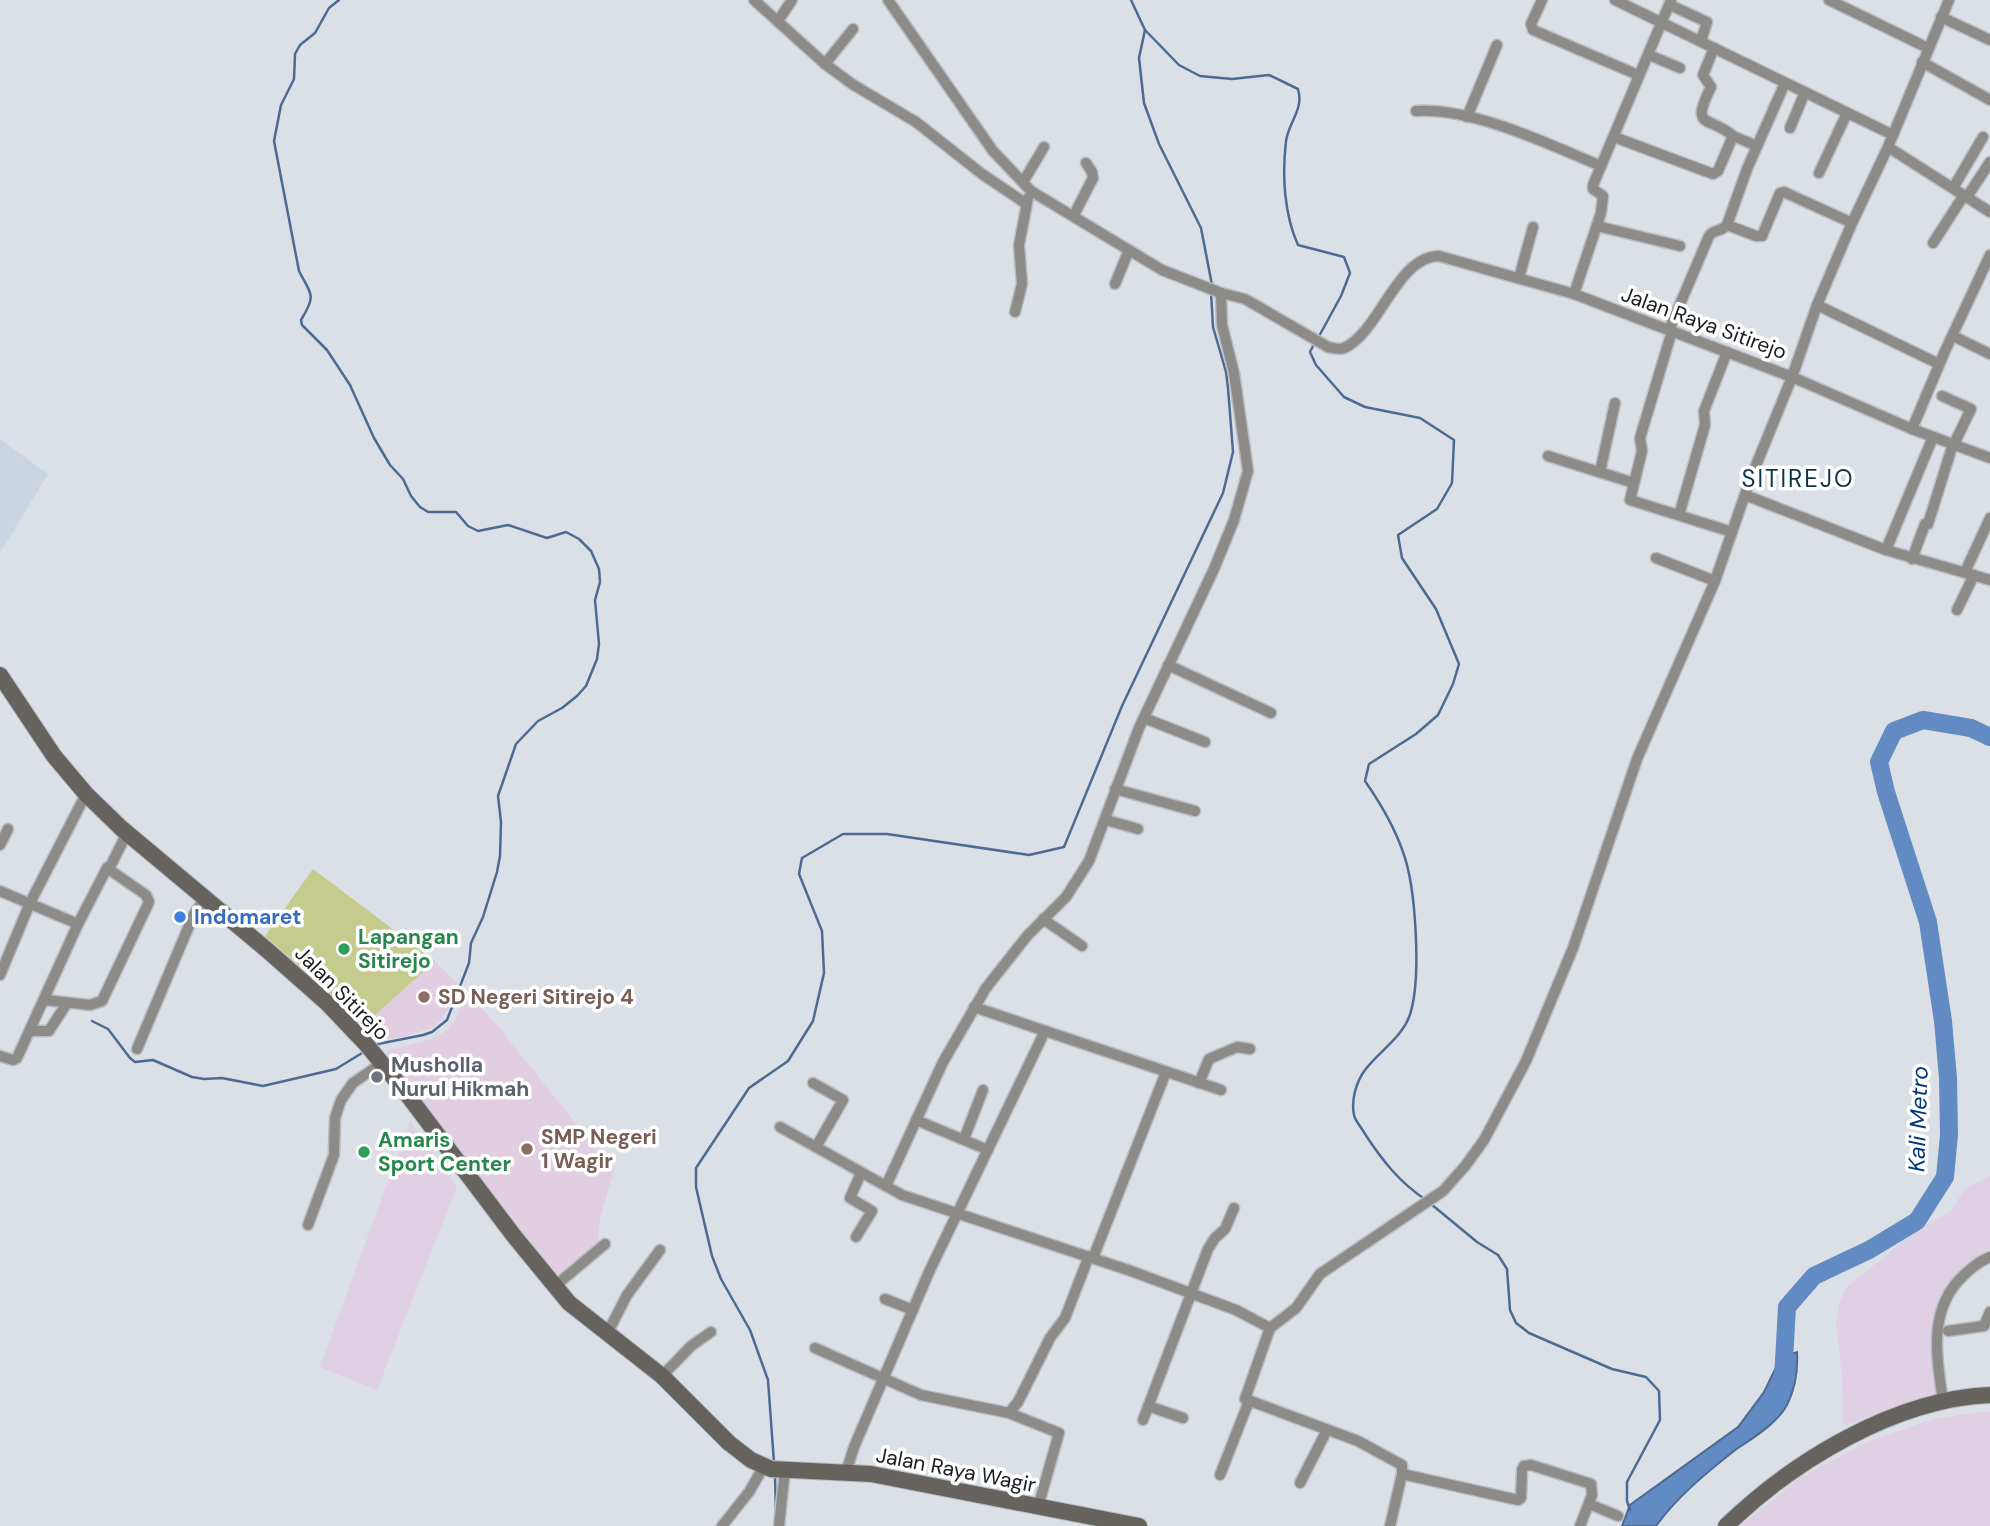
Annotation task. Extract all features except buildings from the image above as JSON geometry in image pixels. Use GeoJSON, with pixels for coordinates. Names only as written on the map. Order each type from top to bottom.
{"type":"FeatureCollection","features":[{"type":"Feature","properties":{"kind":"main road","name":"Jalan Sitirejo"},"geometry":{"type":"LineString","coordinates":[[3,686],[54,756],[86,794],[124,831],[327,1003],[382,1063],[569,1303],[662,1376],[729,1443],[775,1469]]}},
{"type":"Feature","properties":{"kind":"main road"},"geometry":{"type":"LineString","coordinates":[[1726,1526],[1797,1467],[1879,1423],[1943,1402],[1990,1395]]}},
{"type":"Feature","properties":{"kind":"main road","name":"Jalan Raya Wagir"},"geometry":{"type":"LineString","coordinates":[[775,1469],[846,1472],[902,1479],[1139,1526]]}},
{"type":"Feature","properties":{"kind":"street"},"geometry":{"type":"LineString","coordinates":[[754,0],[825,64],[852,84],[916,122],[982,174],[1025,203]]}},
{"type":"Feature","properties":{"kind":"street"},"geometry":{"type":"LineString","coordinates":[[778,21],[792,0]]}},
{"type":"Feature","properties":{"kind":"street"},"geometry":{"type":"LineString","coordinates":[[886,1186],[943,1062],[974,1007],[1007,958],[1066,897],[1090,861],[1144,718],[1222,551],[1248,471],[1237,394],[1214,290],[1162,270],[1031,191],[986,142],[888,0]]}},
{"type":"Feature","properties":{"kind":"street"},"geometry":{"type":"LineString","coordinates":[[1542,0],[1531,24],[1533,30],[1638,75]]}},
{"type":"Feature","properties":{"kind":"street"},"geometry":{"type":"LineString","coordinates":[[1615,0],[1893,135]]}},
{"type":"Feature","properties":{"kind":"street","name":"Jalan Raya Sitirejo"},"geometry":{"type":"LineString","coordinates":[[1214,290],[1245,299],[1328,347],[1339,349],[1350,343],[1367,326],[1406,274],[1431,256],[1460,261],[1574,294],[1792,377],[1817,304],[1888,147],[1949,0]]}},
{"type":"Feature","properties":{"kind":"street"},"geometry":{"type":"LineString","coordinates":[[1574,294],[1597,226],[1603,198],[1593,189],[1593,185],[1670,2],[1708,23],[1701,41]]}},
{"type":"Feature","properties":{"kind":"street"},"geometry":{"type":"LineString","coordinates":[[1825,2],[1928,48]]}},
{"type":"Feature","properties":{"kind":"street"},"geometry":{"type":"LineString","coordinates":[[1941,17],[1990,40]]}},
{"type":"Feature","properties":{"kind":"street"},"geometry":{"type":"LineString","coordinates":[[825,64],[853,29]]}},
{"type":"Feature","properties":{"kind":"street"},"geometry":{"type":"LineString","coordinates":[[1467,117],[1497,45]]}},
{"type":"Feature","properties":{"kind":"street"},"geometry":{"type":"LineString","coordinates":[[1714,48],[1703,75],[1711,87],[1702,107],[1704,121],[1757,146]]}},
{"type":"Feature","properties":{"kind":"street"},"geometry":{"type":"LineString","coordinates":[[1649,55],[1680,68]]}},
{"type":"Feature","properties":{"kind":"street"},"geometry":{"type":"LineString","coordinates":[[1922,62],[1990,100]]}},
{"type":"Feature","properties":{"kind":"street"},"geometry":{"type":"LineString","coordinates":[[1732,532],[1630,500],[1642,452],[1640,438],[1670,331],[1709,236],[1728,224],[1757,146],[1785,83]]}},
{"type":"Feature","properties":{"kind":"street"},"geometry":{"type":"LineString","coordinates":[[1790,128],[1805,92]]}},
{"type":"Feature","properties":{"kind":"street"},"geometry":{"type":"LineString","coordinates":[[1416,111],[1430,110],[1467,117],[1530,137],[1601,166]]}},
{"type":"Feature","properties":{"kind":"street"},"geometry":{"type":"LineString","coordinates":[[1819,173],[1847,113]]}},
{"type":"Feature","properties":{"kind":"street"},"geometry":{"type":"LineString","coordinates":[[1614,137],[1713,174],[1718,171],[1733,136]]}},
{"type":"Feature","properties":{"kind":"street"},"geometry":{"type":"LineString","coordinates":[[1953,188],[1983,137]]}},
{"type":"Feature","properties":{"kind":"street"},"geometry":{"type":"LineString","coordinates":[[1888,147],[1990,212]]}},
{"type":"Feature","properties":{"kind":"street"},"geometry":{"type":"LineString","coordinates":[[1023,183],[1044,148]]}},
{"type":"Feature","properties":{"kind":"street"},"geometry":{"type":"LineString","coordinates":[[1933,243],[1990,162]]}},
{"type":"Feature","properties":{"kind":"street"},"geometry":{"type":"LineString","coordinates":[[1074,215],[1093,178],[1086,163]]}},
{"type":"Feature","properties":{"kind":"street"},"geometry":{"type":"LineString","coordinates":[[1015,312],[1023,284],[1018,245],[1025,203],[1031,191]]}},
{"type":"Feature","properties":{"kind":"street"},"geometry":{"type":"LineString","coordinates":[[1728,224],[1762,236],[1780,193],[1784,192],[1852,223]]}},
{"type":"Feature","properties":{"kind":"street"},"geometry":{"type":"LineString","coordinates":[[1597,226],[1680,246]]}},
{"type":"Feature","properties":{"kind":"street"},"geometry":{"type":"LineString","coordinates":[[1519,278],[1533,228]]}},
{"type":"Feature","properties":{"kind":"street"},"geometry":{"type":"LineString","coordinates":[[1115,284],[1129,250]]}},
{"type":"Feature","properties":{"kind":"street"},"geometry":{"type":"LineString","coordinates":[[1913,429],[1990,254]]}},
{"type":"Feature","properties":{"kind":"street"},"geometry":{"type":"LineString","coordinates":[[1817,304],[1940,364]]}},
{"type":"Feature","properties":{"kind":"street"},"geometry":{"type":"LineString","coordinates":[[1953,336],[1990,354]]}},
{"type":"Feature","properties":{"kind":"street"},"geometry":{"type":"LineString","coordinates":[[1679,515],[1706,421],[1704,411],[1727,352]]}},
{"type":"Feature","properties":{"kind":"street"},"geometry":{"type":"LineString","coordinates":[[1390,1526],[1403,1468],[1400,1463],[1358,1441],[1245,1398],[1270,1328],[1303,1300],[1320,1274],[1443,1191],[1484,1140],[1526,1061],[1573,948],[1637,760],[1715,581],[1745,495],[1792,377],[1913,429],[1990,458]]}},
{"type":"Feature","properties":{"kind":"street"},"geometry":{"type":"LineString","coordinates":[[1942,396],[1971,410]]}},
{"type":"Feature","properties":{"kind":"street"},"geometry":{"type":"LineString","coordinates":[[1912,559],[1925,524],[1928,524],[1953,444],[1977,398]]}},
{"type":"Feature","properties":{"kind":"street"},"geometry":{"type":"LineString","coordinates":[[1600,472],[1615,403]]}},
{"type":"Feature","properties":{"kind":"street"},"geometry":{"type":"LineString","coordinates":[[1886,550],[1933,437]]}},
{"type":"Feature","properties":{"kind":"street"},"geometry":{"type":"LineString","coordinates":[[1548,456],[1634,483]]}},
{"type":"Feature","properties":{"kind":"street"},"geometry":{"type":"LineString","coordinates":[[1745,495],[1886,550],[1990,580]]}},
{"type":"Feature","properties":{"kind":"street"},"geometry":{"type":"LineString","coordinates":[[1957,610],[1990,518]]}},
{"type":"Feature","properties":{"kind":"street"},"geometry":{"type":"LineString","coordinates":[[1656,558],[1715,581]]}},
{"type":"Feature","properties":{"kind":"street"},"geometry":{"type":"LineString","coordinates":[[1168,665],[1271,713]]}},
{"type":"Feature","properties":{"kind":"street"},"geometry":{"type":"LineString","coordinates":[[1144,718],[1205,742]]}},
{"type":"Feature","properties":{"kind":"street"},"geometry":{"type":"LineString","coordinates":[[1115,789],[1195,811]]}},
{"type":"Feature","properties":{"kind":"street"},"geometry":{"type":"LineString","coordinates":[[0,975],[30,904],[86,794]]}},
{"type":"Feature","properties":{"kind":"street"},"geometry":{"type":"LineString","coordinates":[[1106,820],[1138,829]]}},
{"type":"Feature","properties":{"kind":"street"},"geometry":{"type":"LineString","coordinates":[[0,845],[8,829]]}},
{"type":"Feature","properties":{"kind":"street"},"geometry":{"type":"LineString","coordinates":[[0,1056],[16,1059],[78,924],[111,865],[124,831]]}},
{"type":"Feature","properties":{"kind":"street"},"geometry":{"type":"LineString","coordinates":[[45,1000],[90,1005],[102,1001],[149,902],[146,895],[107,868]]}},
{"type":"Feature","properties":{"kind":"street"},"geometry":{"type":"LineString","coordinates":[[0,891],[78,924]]}},
{"type":"Feature","properties":{"kind":"street"},"geometry":{"type":"LineString","coordinates":[[137,1049],[194,914],[205,900]]}},
{"type":"Feature","properties":{"kind":"street"},"geometry":{"type":"LineString","coordinates":[[1043,919],[1082,946]]}},
{"type":"Feature","properties":{"kind":"street"},"geometry":{"type":"LineString","coordinates":[[30,1031],[49,1031],[67,1003]]}},
{"type":"Feature","properties":{"kind":"street"},"geometry":{"type":"LineString","coordinates":[[974,1007],[1221,1090]]}},
{"type":"Feature","properties":{"kind":"street"},"geometry":{"type":"LineString","coordinates":[[846,1472],[854,1447],[956,1214],[1045,1031]]}},
{"type":"Feature","properties":{"kind":"street"},"geometry":{"type":"LineString","coordinates":[[1199,1083],[1209,1059],[1237,1048],[1250,1049]]}},
{"type":"Feature","properties":{"kind":"street"},"geometry":{"type":"LineString","coordinates":[[308,1224],[334,1155],[335,1118],[341,1100],[354,1083],[382,1063]]}},
{"type":"Feature","properties":{"kind":"street"},"geometry":{"type":"LineString","coordinates":[[1009,1413],[1018,1402],[1050,1338],[1065,1318],[1166,1072]]}},
{"type":"Feature","properties":{"kind":"street"},"geometry":{"type":"LineString","coordinates":[[813,1083],[843,1100],[816,1147]]}},
{"type":"Feature","properties":{"kind":"street"},"geometry":{"type":"LineString","coordinates":[[964,1139],[983,1090]]}},
{"type":"Feature","properties":{"kind":"street"},"geometry":{"type":"LineString","coordinates":[[916,1119],[988,1150]]}},
{"type":"Feature","properties":{"kind":"street"},"geometry":{"type":"LineString","coordinates":[[780,1127],[902,1195],[1192,1293],[1236,1310],[1270,1328]]}},
{"type":"Feature","properties":{"kind":"street"},"geometry":{"type":"LineString","coordinates":[[856,1237],[872,1211],[850,1198],[861,1173]]}},
{"type":"Feature","properties":{"kind":"street"},"geometry":{"type":"LineString","coordinates":[[1143,1420],[1208,1249],[1225,1229],[1234,1208]]}},
{"type":"Feature","properties":{"kind":"street"},"geometry":{"type":"LineString","coordinates":[[555,1286],[605,1244]]}},
{"type":"Feature","properties":{"kind":"street"},"geometry":{"type":"LineString","coordinates":[[607,1334],[627,1295],[660,1250]]}},
{"type":"Feature","properties":{"kind":"street"},"geometry":{"type":"LineString","coordinates":[[1943,1402],[1937,1348],[1937,1324],[1940,1314],[1957,1282],[1990,1256]]}},
{"type":"Feature","properties":{"kind":"street"},"geometry":{"type":"LineString","coordinates":[[885,1299],[913,1310]]}},
{"type":"Feature","properties":{"kind":"street"},"geometry":{"type":"LineString","coordinates":[[1948,1331],[1987,1326],[1990,1312]]}},
{"type":"Feature","properties":{"kind":"street"},"geometry":{"type":"LineString","coordinates":[[662,1376],[691,1346],[711,1332]]}},
{"type":"Feature","properties":{"kind":"street"},"geometry":{"type":"LineString","coordinates":[[815,1348],[921,1395],[1009,1413],[1059,1433],[1038,1507]]}},
{"type":"Feature","properties":{"kind":"street"},"geometry":{"type":"LineString","coordinates":[[1220,1475],[1249,1401]]}},
{"type":"Feature","properties":{"kind":"street"},"geometry":{"type":"LineString","coordinates":[[1148,1406],[1183,1418]]}},
{"type":"Feature","properties":{"kind":"street"},"geometry":{"type":"LineString","coordinates":[[1300,1483],[1327,1430]]}},
{"type":"Feature","properties":{"kind":"street"},"geometry":{"type":"LineString","coordinates":[[1402,1474],[1518,1500],[1521,1497],[1522,1471],[1524,1466],[1531,1465],[1588,1482],[1592,1489],[1580,1526]]}},
{"type":"Feature","properties":{"kind":"street"},"geometry":{"type":"LineString","coordinates":[[722,1526],[749,1492],[775,1469]]}},
{"type":"Feature","properties":{"kind":"street"},"geometry":{"type":"LineString","coordinates":[[775,1469],[779,1526]]}},
{"type":"Feature","properties":{"kind":"street"},"geometry":{"type":"LineString","coordinates":[[1589,1504],[1618,1516]]}},
{"type":"Feature","properties":{"kind":"shaded area"},"geometry":{"type":"Polygon","coordinates":[[[0,439],[48,474],[0,553],[0,439]]]}},
{"type":"Feature","properties":{"kind":"shaded area","name":"SD Negeri Sitirejo 4"},"geometry":{"type":"Polygon","coordinates":[[[435,961],[457,983],[448,1010],[440,1021],[432,1028],[402,1037],[374,1041],[363,1026],[435,961]]]}},
{"type":"Feature","properties":{"kind":"shaded area","name":"SMP Negeri 1 Wagir"},"geometry":{"type":"Polygon","coordinates":[[[466,991],[497,1025],[614,1171],[600,1219],[598,1246],[558,1279],[386,1053],[432,1039],[447,1030],[457,1017],[466,991]]]}},
{"type":"Feature","properties":{"kind":"shaded area"},"geometry":{"type":"Polygon","coordinates":[[[410,1121],[457,1186],[377,1390],[320,1367],[410,1121]]]}},
{"type":"Feature","properties":{"kind":"shaded area"},"geometry":{"type":"Polygon","coordinates":[[[1990,1176],[1990,1250],[1964,1265],[1933,1322],[1939,1395],[1843,1426],[1842,1375],[1836,1323],[1839,1304],[1847,1287],[1921,1227],[1949,1213],[1966,1188],[1990,1176]]]}},
{"type":"Feature","properties":{"kind":"shaded area"},"geometry":{"type":"Polygon","coordinates":[[[1990,1412],[1990,1526],[1741,1526],[1798,1479],[1867,1442],[1933,1419],[1990,1412]]]}},
{"type":"Feature","properties":{"kind":"green space","name":"Lapangan Sitirejo"},"geometry":{"type":"Polygon","coordinates":[[[313,869],[435,961],[363,1026],[265,936],[313,869]]]}},
{"type":"Feature","properties":{"kind":"water"},"geometry":{"type":"Polygon","coordinates":[[[1797,1352],[1792,1392],[1777,1419],[1703,1477],[1673,1505],[1656,1526],[1622,1526],[1630,1505],[1738,1427],[1764,1392],[1781,1357],[1797,1352]]]}},
{"type":"Feature","properties":{"kind":"waterway"},"geometry":{"type":"LineString","coordinates":[[339,0],[329,8],[315,33],[300,45],[295,54],[294,79],[281,105],[274,141],[299,271],[311,299],[301,320],[302,325],[327,350],[350,385],[374,438],[420,507],[428,512],[456,512],[468,526],[478,531],[508,525],[547,538],[566,532],[579,539],[591,551],[599,569],[600,582],[595,600],[599,644],[597,659],[586,686],[562,708],[538,721],[516,744],[498,796],[501,822],[497,872],[483,917],[471,943],[469,963],[447,1020],[432,1032],[378,1044]]}},
{"type":"Feature","properties":{"kind":"waterway"},"geometry":{"type":"LineString","coordinates":[[1131,0],[1145,30],[1179,65],[1200,76],[1232,79],[1269,75],[1298,89],[1298,109],[1286,141],[1284,181],[1293,233],[1298,245],[1344,257],[1350,273],[1318,338]]}},
{"type":"Feature","properties":{"kind":"waterway"},"geometry":{"type":"LineString","coordinates":[[1145,30],[1139,58],[1144,103],[1159,144],[1201,228],[1212,285]]}},
{"type":"Feature","properties":{"kind":"waterway"},"geometry":{"type":"LineString","coordinates":[[774,1463],[768,1380],[750,1330],[721,1279],[712,1256],[696,1187],[696,1168],[749,1088],[788,1061],[813,1021],[824,973],[822,931],[799,874],[802,858],[843,834],[887,834],[1029,855],[1064,847],[1122,706],[1223,493],[1233,452],[1226,372],[1213,327],[1211,292]]}},
{"type":"Feature","properties":{"kind":"waterway"},"geometry":{"type":"LineString","coordinates":[[1314,344],[1310,352],[1316,365],[1344,397],[1365,407],[1420,418],[1454,440],[1452,483],[1437,509],[1398,535],[1402,558],[1436,609],[1459,664],[1438,715],[1416,734],[1369,764],[1365,781],[1391,824],[1407,867],[1416,931],[1416,976],[1408,1020],[1398,1036],[1362,1075],[1354,1097],[1353,1109],[1357,1122],[1371,1144],[1407,1186],[1426,1200]]}},
{"type":"Feature","properties":{"kind":"waterway","name":"Kali Metro"},"geometry":{"type":"LineString","coordinates":[[1783,1378],[1787,1307],[1814,1276],[1869,1250],[1917,1221],[1945,1177],[1949,1135],[1948,1078],[1943,1021],[1928,922],[1879,762],[1894,731],[1923,720],[1971,728],[1990,737]]}},
{"type":"Feature","properties":{"kind":"waterway"},"geometry":{"type":"LineString","coordinates":[[92,1021],[108,1029],[135,1062],[153,1060],[192,1077],[222,1078],[263,1086],[336,1069],[362,1053]]}},
{"type":"Feature","properties":{"kind":"waterway"},"geometry":{"type":"LineString","coordinates":[[1431,1204],[1477,1242],[1498,1255],[1507,1269],[1510,1310],[1516,1323],[1529,1333],[1612,1369],[1646,1377],[1659,1391],[1660,1420],[1627,1482],[1630,1510]]}},
{"type":"Feature","properties":{"kind":"waterway"},"geometry":{"type":"LineString","coordinates":[[775,1477],[776,1512]]}},
{"type":"Feature","properties":{"kind":"place","name":"Indomaret"},"geometry":{"type":"Point","coordinates":[180,917]}},
{"type":"Feature","properties":{"kind":"place","name":"Lapangan Sitirejo"},"geometry":{"type":"Point","coordinates":[344,949]}},
{"type":"Feature","properties":{"kind":"place","name":"SD Negeri Sitirejo 4"},"geometry":{"type":"Point","coordinates":[424,997]}},
{"type":"Feature","properties":{"kind":"place","name":"Musholla Nurul Hikmah"},"geometry":{"type":"Point","coordinates":[377,1077]}},
{"type":"Feature","properties":{"kind":"place","name":"SMP Negeri 1 Wagir"},"geometry":{"type":"Point","coordinates":[527,1149]}},
{"type":"Feature","properties":{"kind":"place","name":"Amaris Sport Center"},"geometry":{"type":"Point","coordinates":[364,1152]}},
{"type":"Feature","properties":{"kind":"district","name":"SITIREJO"},"geometry":{"type":"Point","coordinates":[1798,479]}}]}
